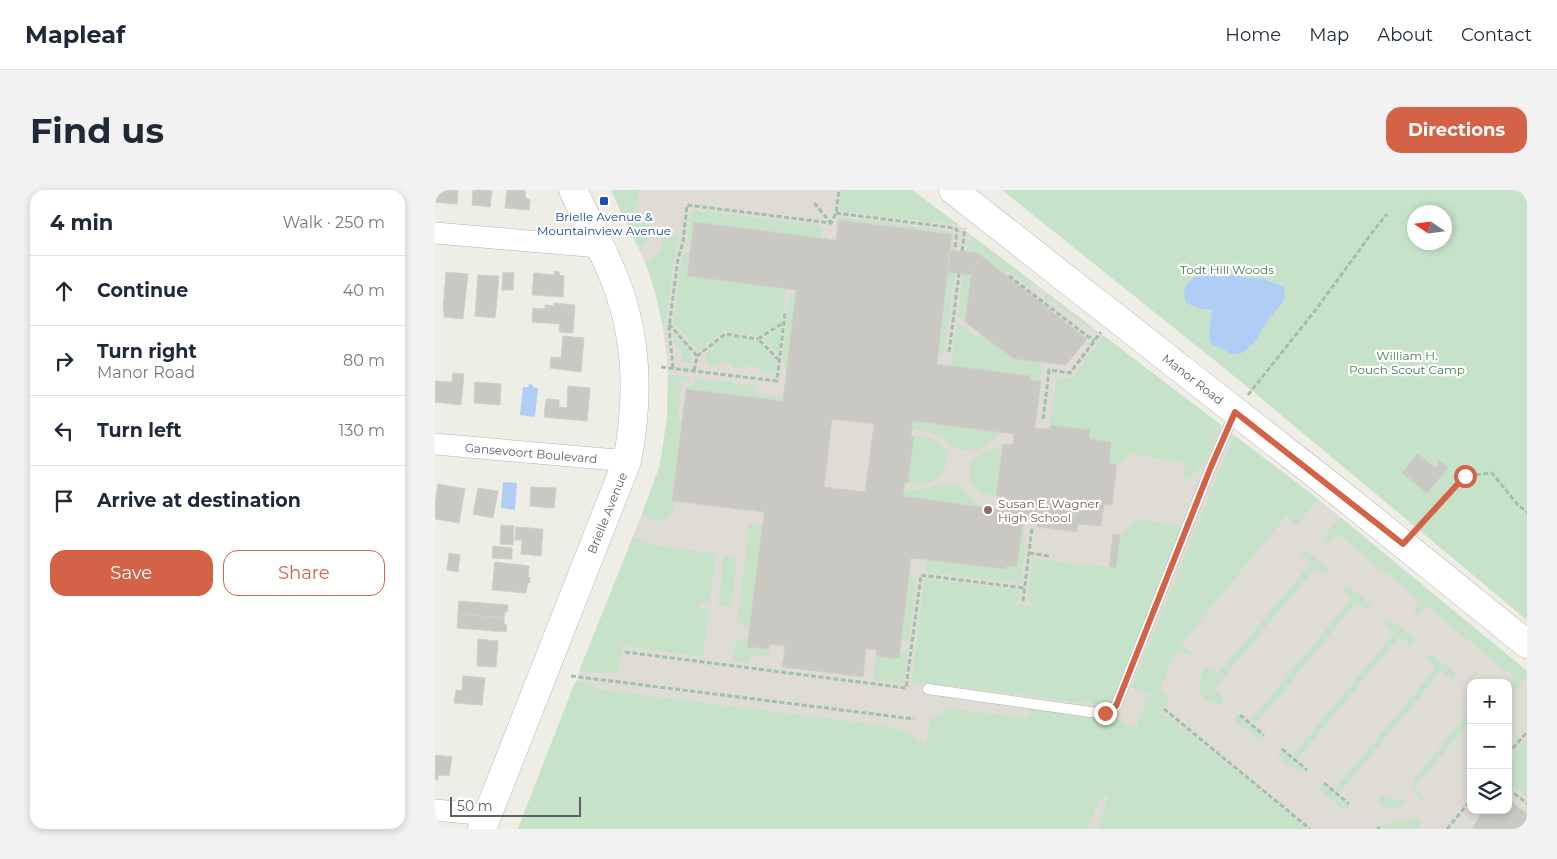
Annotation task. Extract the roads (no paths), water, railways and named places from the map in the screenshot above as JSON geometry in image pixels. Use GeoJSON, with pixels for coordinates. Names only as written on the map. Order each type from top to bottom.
{"type":"FeatureCollection","features":[{"type":"Feature","properties":{"kind":"street","name":"Brielle Avenue"},"geometry":{"type":"LineString","coordinates":[[484,822],[627,461],[635,410],[636,376],[626,315],[615,280],[573,190]]}},
{"type":"Feature","properties":{"kind":"street","name":"Manor Road"},"geometry":{"type":"LineString","coordinates":[[953,190],[1403,544],[1527,644]]}},
{"type":"Feature","properties":{"kind":"street"},"geometry":{"type":"LineString","coordinates":[[435,234],[599,247]]}},
{"type":"Feature","properties":{"kind":"street","name":"Gansevoort Boulevard"},"geometry":{"type":"LineString","coordinates":[[435,444],[627,461]]}},
{"type":"Feature","properties":{"kind":"street"},"geometry":{"type":"LineString","coordinates":[[435,810],[484,822]]}},
{"type":"Feature","properties":{"kind":"lane"},"geometry":{"type":"LineString","coordinates":[[928,689],[1090,712],[1105,713],[1116,706],[1210,469],[1235,412]]}},
{"type":"Feature","properties":{"kind":"water"},"geometry":{"type":"Polygon","coordinates":[[[1202,273],[1225,273],[1263,279],[1283,286],[1285,293],[1283,302],[1268,320],[1254,343],[1244,352],[1232,354],[1211,344],[1209,335],[1212,309],[1201,309],[1186,303],[1185,288],[1192,279],[1202,273]]]}},
{"type":"Feature","properties":{"kind":"water"},"geometry":{"type":"Polygon","coordinates":[[[529,384],[538,388],[535,417],[520,415],[523,387],[528,387],[529,384]]]}},
{"type":"Feature","properties":{"kind":"water"},"geometry":{"type":"Polygon","coordinates":[[[503,482],[517,483],[515,510],[501,508],[503,482]]]}},
{"type":"Feature","properties":{"kind":"place","name":"Brielle Avenue & Mountainview Avenue"},"geometry":{"type":"Point","coordinates":[604,201]}},
{"type":"Feature","properties":{"kind":"place","name":"Susan E. Wagner High School"},"geometry":{"type":"Point","coordinates":[988,510]}},
{"type":"Feature","properties":{"kind":"park label","name":"Todt Hill Woods"},"geometry":{"type":"Point","coordinates":[1227,269]}},
{"type":"Feature","properties":{"kind":"park label","name":"William H. Pouch Scout Camp"},"geometry":{"type":"Point","coordinates":[1407,362]}}]}
